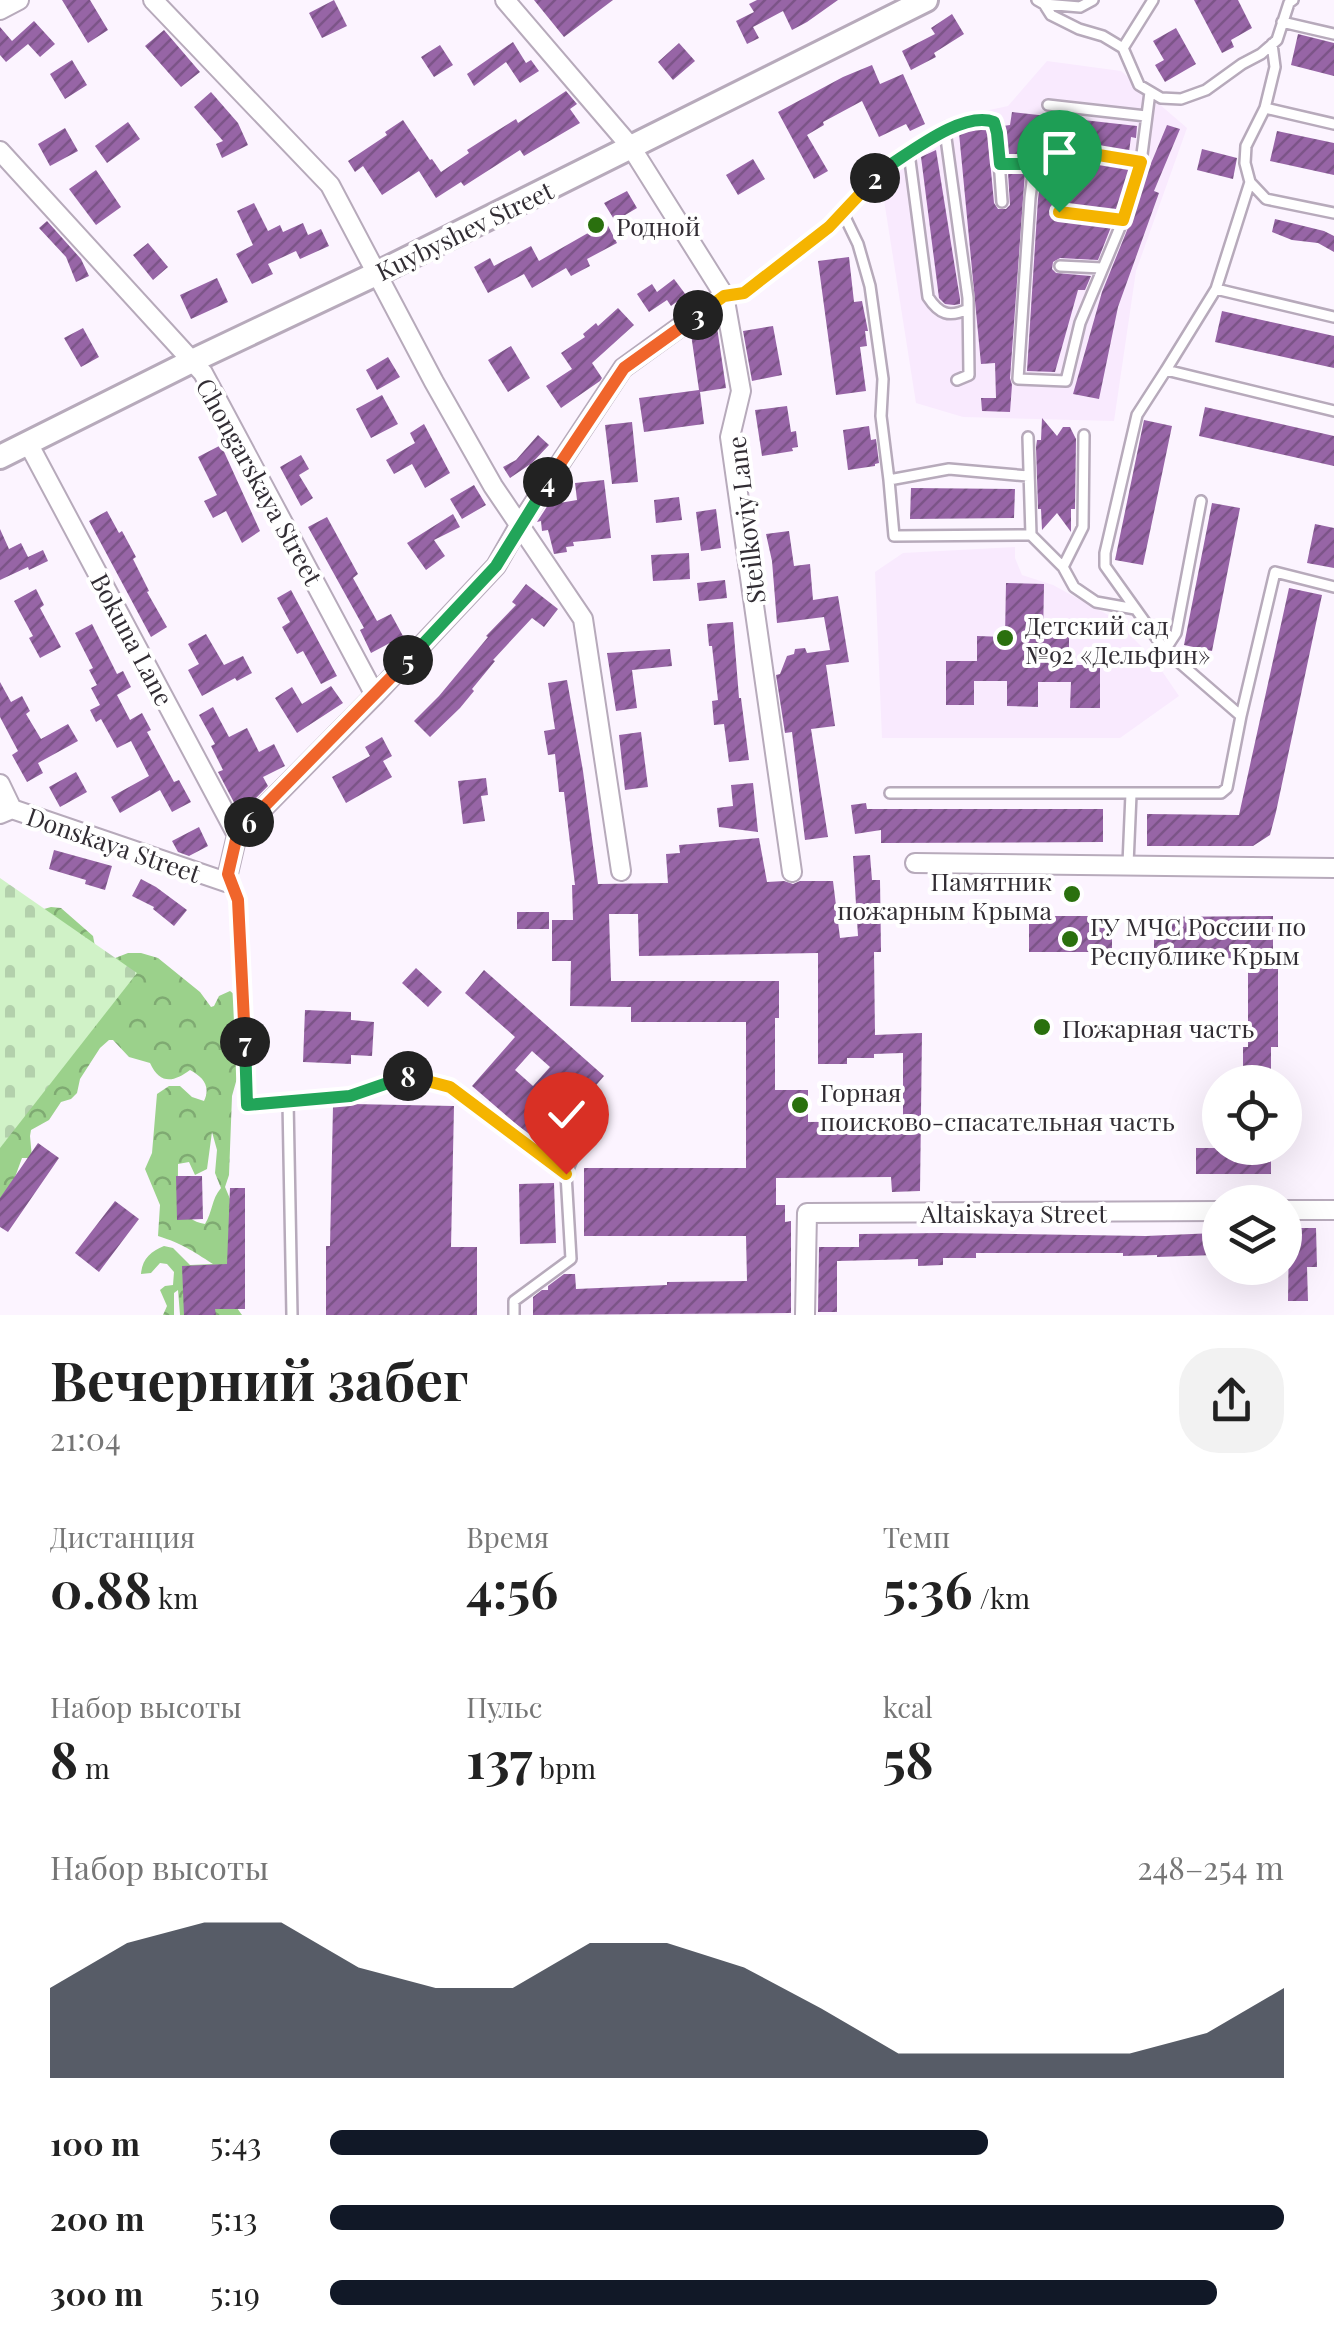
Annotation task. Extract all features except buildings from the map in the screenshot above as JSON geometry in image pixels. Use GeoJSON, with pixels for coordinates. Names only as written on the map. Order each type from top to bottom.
{"type":"FeatureCollection","features":[{"type":"Feature","properties":{"kind":"main road","name":"Kuybyshev Street"},"geometry":{"type":"LineString","coordinates":[[0,457],[926,0]]}},
{"type":"Feature","properties":{"kind":"street"},"geometry":{"type":"LineString","coordinates":[[0,10],[19,0]]}},
{"type":"Feature","properties":{"kind":"street"},"geometry":{"type":"LineString","coordinates":[[153,0],[330,186],[493,486],[583,619],[620,872]]}},
{"type":"Feature","properties":{"kind":"street","name":"Steilkoviy Lane"},"geometry":{"type":"LineString","coordinates":[[506,0],[631,147],[724,296],[741,391],[730,436],[792,872]]}},
{"type":"Feature","properties":{"kind":"street","name":"Chongarskaya Street"},"geometry":{"type":"LineString","coordinates":[[0,151],[203,373],[376,695]]}},
{"type":"Feature","properties":{"kind":"street"},"geometry":{"type":"LineString","coordinates":[[237,835],[376,695],[496,566],[624,368],[724,296]]}},
{"type":"Feature","properties":{"kind":"street","name":"Bokuna Lane"},"geometry":{"type":"LineString","coordinates":[[28,443],[237,835]]}},
{"type":"Feature","properties":{"kind":"street"},"geometry":{"type":"LineString","coordinates":[[0,784],[6,812]]}},
{"type":"Feature","properties":{"kind":"street","name":"Donskaya Street"},"geometry":{"type":"LineString","coordinates":[[6,812],[226,882],[237,835]]}},
{"type":"Feature","properties":{"kind":"street"},"geometry":{"type":"LineString","coordinates":[[916,862],[1334,868]]}},
{"type":"Feature","properties":{"kind":"street"},"geometry":{"type":"LineString","coordinates":[[1302,1210],[1334,1210]]}},
{"type":"Feature","properties":{"kind":"street","name":"Altaiskaya Street"},"geometry":{"type":"LineString","coordinates":[[805,1315],[807,1212],[1202,1211]]}},
{"type":"Feature","properties":{"kind":"lane"},"geometry":{"type":"LineString","coordinates":[[1040,2],[1080,7],[1093,0]]}},
{"type":"Feature","properties":{"kind":"lane"},"geometry":{"type":"LineString","coordinates":[[1124,48],[1153,0]]}},
{"type":"Feature","properties":{"kind":"lane"},"geometry":{"type":"LineString","coordinates":[[1040,2],[1052,15],[1124,48],[1138,85],[1160,98],[1181,100],[1206,90],[1277,40],[1292,0]]}},
{"type":"Feature","properties":{"kind":"lane"},"geometry":{"type":"LineString","coordinates":[[1282,22],[1334,34]]}},
{"type":"Feature","properties":{"kind":"lane"},"geometry":{"type":"LineString","coordinates":[[1272,44],[1275,67],[1265,108],[1246,146],[1250,182],[1266,198],[1334,213]]}},
{"type":"Feature","properties":{"kind":"lane"},"geometry":{"type":"LineString","coordinates":[[1141,162],[1050,147],[1035,158],[1018,379],[1066,381],[1080,323],[1123,220],[1141,162],[1150,92]]}},
{"type":"Feature","properties":{"kind":"lane"},"geometry":{"type":"LineString","coordinates":[[1048,105],[1146,116]]}},
{"type":"Feature","properties":{"kind":"lane"},"geometry":{"type":"LineString","coordinates":[[1265,108],[1334,124]]}},
{"type":"Feature","properties":{"kind":"lane"},"geometry":{"type":"LineString","coordinates":[[724,296],[744,293],[829,227],[884,169],[958,124],[984,118],[994,122],[1002,202]]}},
{"type":"Feature","properties":{"kind":"lane"},"geometry":{"type":"LineString","coordinates":[[945,132],[968,310],[969,375],[956,380]]}},
{"type":"Feature","properties":{"kind":"lane"},"geometry":{"type":"LineString","coordinates":[[909,153],[928,297],[942,314],[968,310]]}},
{"type":"Feature","properties":{"kind":"lane"},"geometry":{"type":"LineString","coordinates":[[1000,164],[1034,164]]}},
{"type":"Feature","properties":{"kind":"lane"},"geometry":{"type":"LineString","coordinates":[[1240,716],[1165,650],[1105,566],[1104,552],[1136,415],[1216,289],[1250,182]]}},
{"type":"Feature","properties":{"kind":"lane"},"geometry":{"type":"LineString","coordinates":[[844,212],[870,286],[883,379],[881,416],[894,536],[1031,535]]}},
{"type":"Feature","properties":{"kind":"lane"},"geometry":{"type":"LineString","coordinates":[[1059,212],[1123,220]]}},
{"type":"Feature","properties":{"kind":"lane"},"geometry":{"type":"LineString","coordinates":[[1060,266],[1102,268]]}},
{"type":"Feature","properties":{"kind":"lane"},"geometry":{"type":"LineString","coordinates":[[1216,289],[1334,317]]}},
{"type":"Feature","properties":{"kind":"lane"},"geometry":{"type":"LineString","coordinates":[[1166,370],[1334,411]]}},
{"type":"Feature","properties":{"kind":"lane"},"geometry":{"type":"LineString","coordinates":[[1062,567],[1083,527],[1084,435]]}},
{"type":"Feature","properties":{"kind":"lane"},"geometry":{"type":"LineString","coordinates":[[1028,437],[1031,535],[1062,567],[1074,587],[1096,602],[1136,610]]}},
{"type":"Feature","properties":{"kind":"lane"},"geometry":{"type":"LineString","coordinates":[[890,480],[950,469],[1028,476]]}},
{"type":"Feature","properties":{"kind":"lane"},"geometry":{"type":"LineString","coordinates":[[1165,650],[1176,634],[1201,500]]}},
{"type":"Feature","properties":{"kind":"lane"},"geometry":{"type":"LineString","coordinates":[[890,793],[1221,793],[1227,788],[1275,572],[1334,587]]}},
{"type":"Feature","properties":{"kind":"lane"},"geometry":{"type":"LineString","coordinates":[[1128,864],[1132,794]]}},
{"type":"Feature","properties":{"kind":"lane"},"geometry":{"type":"LineString","coordinates":[[228,874],[238,900],[247,1105],[350,1096],[406,1076],[450,1087],[566,1174]]}},
{"type":"Feature","properties":{"kind":"lane"},"geometry":{"type":"LineString","coordinates":[[288,1102],[292,1315]]}},
{"type":"Feature","properties":{"kind":"lane"},"geometry":{"type":"LineString","coordinates":[[514,1315],[514,1301],[571,1259],[566,1174],[595,1102]]}},
{"type":"Feature","properties":{"kind":"shaded area"},"geometry":{"type":"Polygon","coordinates":[[[1047,61],[1121,71],[1187,128],[1136,271],[1114,421],[963,417],[916,403],[878,162],[943,120],[1008,106],[1047,61]]]}},
{"type":"Feature","properties":{"kind":"shaded area","name":"Детский сад №92 «Дельфин»"},"geometry":{"type":"Polygon","coordinates":[[[1015,547],[1022,575],[1053,585],[1112,617],[1153,658],[1179,696],[1120,738],[882,738],[875,572],[903,553],[1015,547]]]}},
{"type":"Feature","properties":{"kind":"green space"},"geometry":{"type":"Polygon","coordinates":[[[0,878],[137,973],[0,1148],[0,878]]]}},
{"type":"Feature","properties":{"kind":"green space"},"geometry":{"type":"Polygon","coordinates":[[[0,887],[23,915],[61,908],[93,936],[97,957],[105,962],[128,953],[141,953],[158,958],[200,992],[211,1007],[219,996],[230,991],[235,995],[239,1071],[232,1096],[229,1175],[225,1187],[233,1206],[237,1308],[242,1315],[180,1315],[178,1290],[174,1293],[174,1315],[163,1315],[167,1306],[160,1290],[173,1285],[174,1272],[160,1263],[151,1273],[141,1274],[148,1256],[164,1246],[173,1248],[190,1265],[213,1264],[158,1236],[160,1205],[145,1169],[152,1153],[157,1094],[169,1086],[180,1086],[204,1101],[205,1082],[190,1070],[173,1079],[163,1078],[150,1063],[129,1057],[109,1040],[80,1079],[77,1093],[61,1102],[49,1120],[31,1130],[32,1158],[22,1158],[0,1218],[0,887]],[[212,1132],[207,1169],[195,1175],[189,1162],[178,1164],[183,1209],[195,1221],[205,1224],[221,1188],[215,1173],[217,1150],[212,1132]]]}},
{"type":"Feature","properties":{"kind":"place","name":"Родной"},"geometry":{"type":"Point","coordinates":[596,225]}},
{"type":"Feature","properties":{"kind":"place","name":"Детский сад №92 «Дельфин»"},"geometry":{"type":"Point","coordinates":[1005,638]}},
{"type":"Feature","properties":{"kind":"place","name":"Памятник пожарным Крыма"},"geometry":{"type":"Point","coordinates":[1072,894]}},
{"type":"Feature","properties":{"kind":"place","name":"ГУ МЧС России по Республике Крым"},"geometry":{"type":"Point","coordinates":[1070,939]}},
{"type":"Feature","properties":{"kind":"place","name":"Пожарная часть"},"geometry":{"type":"Point","coordinates":[1042,1027]}},
{"type":"Feature","properties":{"kind":"place","name":"Горная поисково-спасательная часть"},"geometry":{"type":"Point","coordinates":[800,1105]}},
{"type":"Feature","properties":{"kind":"route"},"geometry":{"type":"LineString","coordinates":[[566,1174],[450,1087],[406,1076],[350,1096],[247,1105],[238,900],[228,874],[237,835],[376,695],[496,566],[624,368],[724,296],[744,293],[829,227],[884,169],[958,124],[984,118],[994,122],[1000,164],[1034,164],[1035,158],[1050,147],[1141,162],[1123,220],[1059,212]]}}]}
